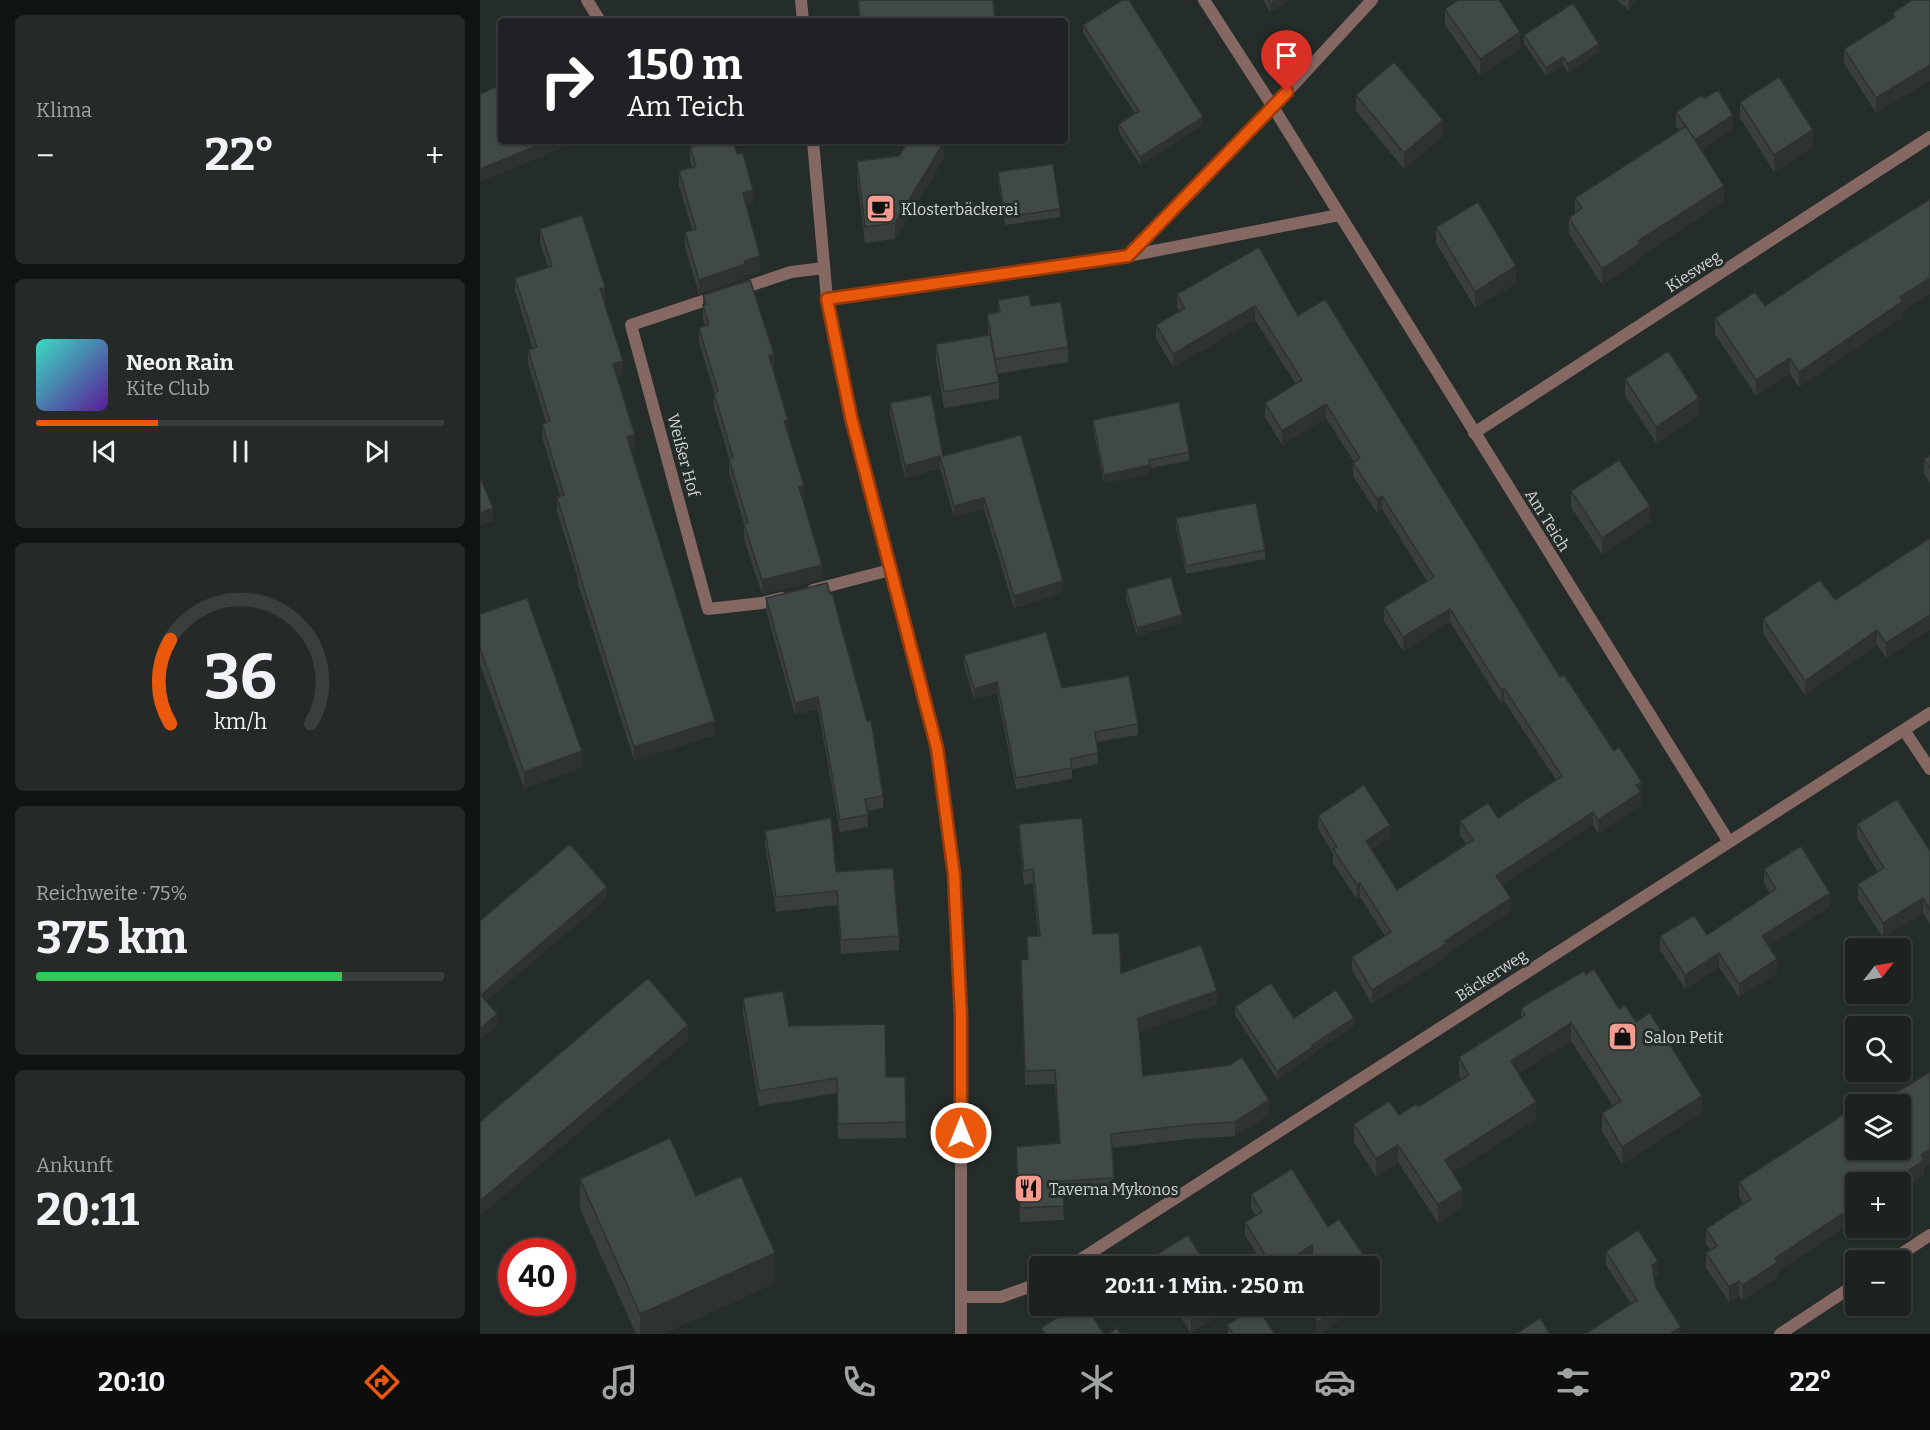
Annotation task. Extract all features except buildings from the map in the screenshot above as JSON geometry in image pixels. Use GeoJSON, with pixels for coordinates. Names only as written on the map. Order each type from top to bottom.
{"type":"FeatureCollection","features":[{"type":"Feature","properties":{"kind":"street"},"geometry":{"type":"LineString","coordinates":[[586,0],[598,18]]}},
{"type":"Feature","properties":{"kind":"street"},"geometry":{"type":"LineString","coordinates":[[801,0],[803,18]]}},
{"type":"Feature","properties":{"kind":"street","name":"Am Teich"},"geometry":{"type":"LineString","coordinates":[[1204,0],[1729,842]]}},
{"type":"Feature","properties":{"kind":"street"},"geometry":{"type":"LineString","coordinates":[[1128,256],[1273,108],[1372,0]]}},
{"type":"Feature","properties":{"kind":"street","name":"Kiesweg"},"geometry":{"type":"LineString","coordinates":[[1474,433],[1930,137]]}},
{"type":"Feature","properties":{"kind":"street"},"geometry":{"type":"LineString","coordinates":[[813,144],[827,299],[851,417],[937,748],[954,874],[961,1016],[961,1334]]}},
{"type":"Feature","properties":{"kind":"street"},"geometry":{"type":"LineString","coordinates":[[827,299],[1128,256],[1340,215]]}},
{"type":"Feature","properties":{"kind":"street","name":"Weißer Hof"},"geometry":{"type":"LineString","coordinates":[[824,268],[791,272],[631,325],[708,609],[762,603],[890,570]]}},
{"type":"Feature","properties":{"kind":"street","name":"Bäckerweg"},"geometry":{"type":"LineString","coordinates":[[1086,1256],[1930,713]]}},
{"type":"Feature","properties":{"kind":"street"},"geometry":{"type":"LineString","coordinates":[[1904,730],[1930,769]]}},
{"type":"Feature","properties":{"kind":"street"},"geometry":{"type":"LineString","coordinates":[[1907,1250],[1930,1235]]}},
{"type":"Feature","properties":{"kind":"street"},"geometry":{"type":"LineString","coordinates":[[961,1297],[1001,1297],[1029,1287]]}},
{"type":"Feature","properties":{"kind":"street"},"geometry":{"type":"LineString","coordinates":[[1780,1334],[1845,1291]]}},
{"type":"Feature","properties":{"kind":"place","name":"Klosterbäckerei"},"geometry":{"type":"Point","coordinates":[880,209]}},
{"type":"Feature","properties":{"kind":"place","name":"Salon Petit"},"geometry":{"type":"Point","coordinates":[1623,1037]}},
{"type":"Feature","properties":{"kind":"place","name":"Taverna Mykonos"},"geometry":{"type":"Point","coordinates":[1028,1189]}},
{"type":"Feature","properties":{"kind":"route"},"geometry":{"type":"LineString","coordinates":[[961,1133],[961,1016],[954,874],[937,748],[851,417],[827,299],[1128,256],[1287,92]]}}]}
